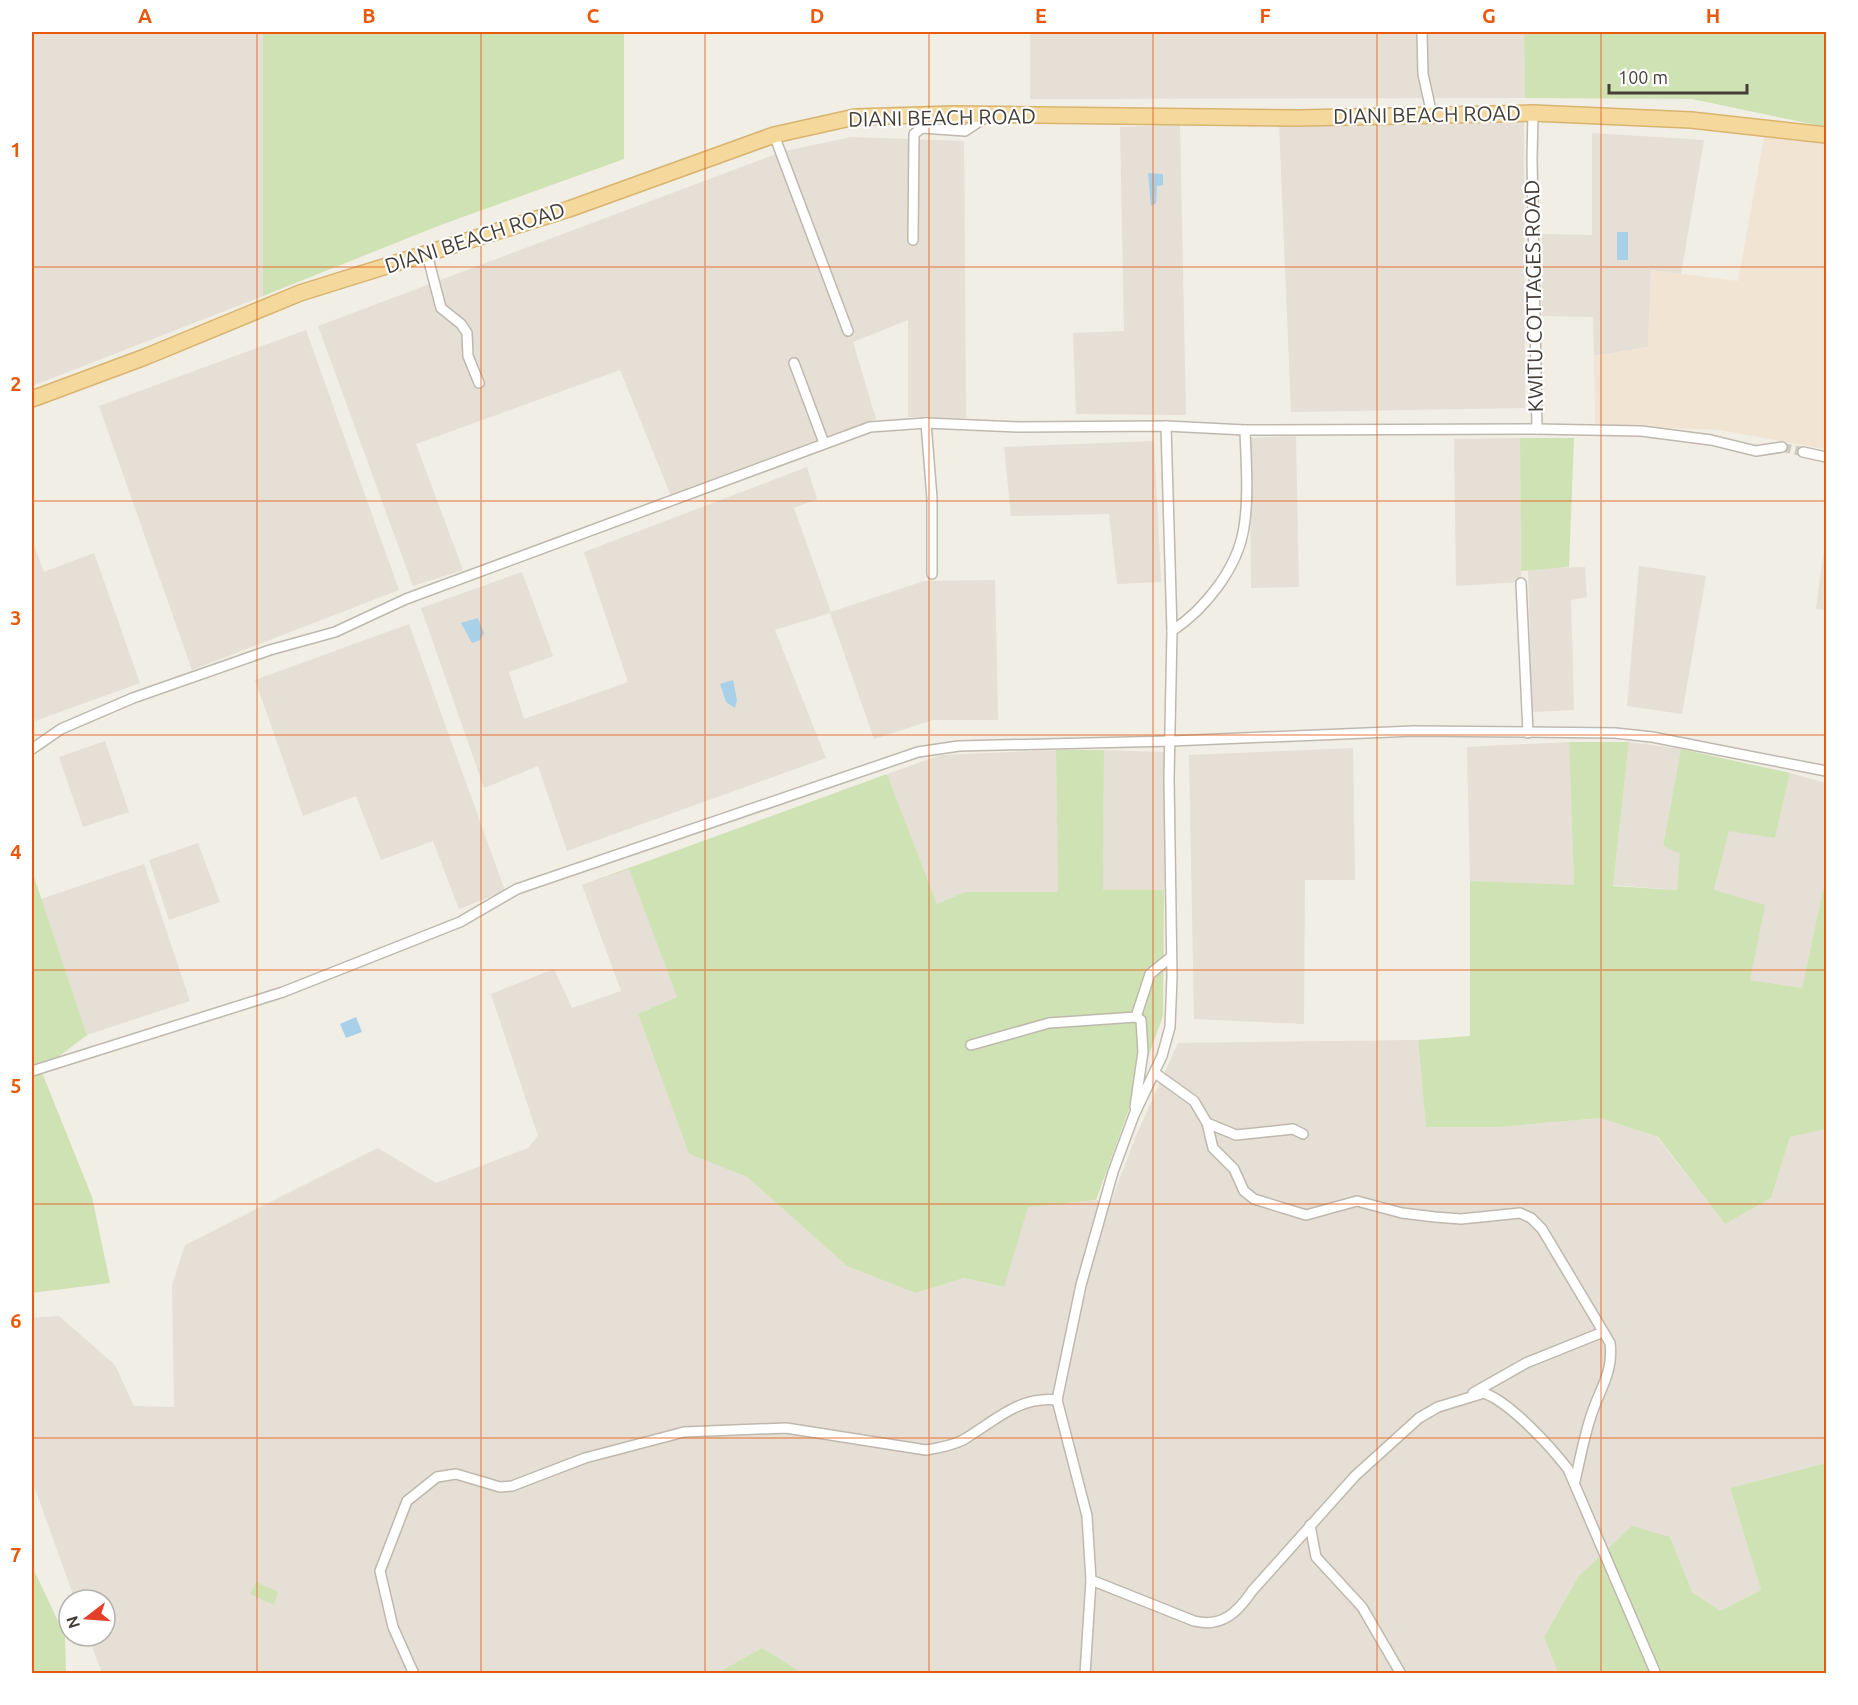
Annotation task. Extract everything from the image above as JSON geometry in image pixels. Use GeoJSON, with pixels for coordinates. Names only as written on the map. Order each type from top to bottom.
{"type":"FeatureCollection","features":[{"type":"Feature","properties":{"kind":"main road","name":"DIANI BEACH ROAD"},"geometry":{"type":"LineString","coordinates":[[32,399],[145,357],[300,293],[569,208],[774,135],[804,126],[855,117],[989,115],[1299,118],[1533,113],[1691,120],[1827,135]]}},
{"type":"Feature","properties":{"kind":"street"},"geometry":{"type":"LineString","coordinates":[[1422,32],[1424,74],[1432,115]]}},
{"type":"Feature","properties":{"kind":"street","name":"KWITU COTTAGES ROAD"},"geometry":{"type":"LineString","coordinates":[[32,749],[61,729],[133,698],[270,650],[335,632],[406,599],[870,426],[926,423],[1019,428],[1166,426],[1245,430],[1537,429],[1533,113]]}},
{"type":"Feature","properties":{"kind":"street"},"geometry":{"type":"LineString","coordinates":[[913,240],[914,134],[922,128],[965,130],[989,115]]}},
{"type":"Feature","properties":{"kind":"street"},"geometry":{"type":"LineString","coordinates":[[774,135],[848,332]]}},
{"type":"Feature","properties":{"kind":"street"},"geometry":{"type":"LineString","coordinates":[[427,254],[441,308],[461,324],[467,333],[468,356],[479,383]]}},
{"type":"Feature","properties":{"kind":"street"},"geometry":{"type":"LineString","coordinates":[[794,363],[824,443]]}},
{"type":"Feature","properties":{"kind":"street"},"geometry":{"type":"LineString","coordinates":[[926,423],[932,498],[932,574]]}},
{"type":"Feature","properties":{"kind":"street"},"geometry":{"type":"LineString","coordinates":[[1085,1674],[1091,1580],[1087,1516],[1057,1400],[1081,1285],[1113,1172],[1134,1115],[1155,1072],[1170,1027],[1172,631],[1166,426]]}},
{"type":"Feature","properties":{"kind":"street"},"geometry":{"type":"LineString","coordinates":[[1537,429],[1641,431],[1711,440],[1756,451],[1782,447]]}},
{"type":"Feature","properties":{"kind":"street"},"geometry":{"type":"LineString","coordinates":[[1172,631],[1191,618],[1212,597],[1230,565],[1244,528],[1245,430]]}},
{"type":"Feature","properties":{"kind":"street"},"geometry":{"type":"LineString","coordinates":[[1803,452],[1827,457]]}},
{"type":"Feature","properties":{"kind":"street"},"geometry":{"type":"LineString","coordinates":[[1521,583],[1528,733]]}},
{"type":"Feature","properties":{"kind":"street"},"geometry":{"type":"LineString","coordinates":[[32,1071],[283,992],[460,922],[518,890],[918,752],[959,746],[1171,741],[1414,731],[1615,734],[1652,737],[1827,771]]}},
{"type":"Feature","properties":{"kind":"street"},"geometry":{"type":"LineString","coordinates":[[1136,1017],[1150,974],[1171,957]]}},
{"type":"Feature","properties":{"kind":"street"},"geometry":{"type":"LineString","coordinates":[[971,1045],[1049,1023],[1136,1017],[1142,1020],[1144,1034],[1134,1115]]}},
{"type":"Feature","properties":{"kind":"street"},"geometry":{"type":"LineString","coordinates":[[1155,1072],[1194,1101],[1207,1123],[1213,1148],[1234,1169],[1244,1191],[1254,1199],[1306,1215],[1357,1201],[1402,1213],[1436,1217],[1461,1219],[1520,1213],[1531,1218],[1542,1229],[1610,1343],[1612,1357],[1608,1376],[1591,1415],[1575,1481]]}},
{"type":"Feature","properties":{"kind":"street"},"geometry":{"type":"LineString","coordinates":[[1207,1123],[1236,1136],[1293,1129],[1303,1134]]}},
{"type":"Feature","properties":{"kind":"street"},"geometry":{"type":"LineString","coordinates":[[1466,1397],[1497,1377],[1603,1332]]}},
{"type":"Feature","properties":{"kind":"street"},"geometry":{"type":"LineString","coordinates":[[1091,1580],[1117,1588],[1179,1616],[1209,1624],[1230,1617],[1240,1609],[1252,1591],[1355,1476],[1419,1418],[1438,1407],[1482,1393],[1489,1395],[1550,1446],[1575,1481],[1656,1674]]}},
{"type":"Feature","properties":{"kind":"street"},"geometry":{"type":"LineString","coordinates":[[414,1674],[393,1627],[380,1571],[407,1501],[437,1477],[456,1474],[500,1486],[512,1486],[585,1458],[647,1441],[684,1432],[719,1430],[786,1428],[926,1450],[946,1447],[964,1439],[1011,1408],[1042,1399],[1057,1400]]}},
{"type":"Feature","properties":{"kind":"street"},"geometry":{"type":"LineString","coordinates":[[1310,1525],[1316,1557],[1362,1607],[1401,1674]]}},
{"type":"Feature","properties":{"kind":"shaded area"},"geometry":{"type":"Polygon","coordinates":[[[32,32],[263,32],[263,296],[32,386],[32,32]]]}},
{"type":"Feature","properties":{"kind":"shaded area"},"geometry":{"type":"Polygon","coordinates":[[[1030,32],[1524,32],[1525,98],[1030,99],[1030,32]]]}},
{"type":"Feature","properties":{"kind":"shaded area"},"geometry":{"type":"Polygon","coordinates":[[[1524,122],[1525,408],[1291,412],[1279,123],[1524,122]]]}},
{"type":"Feature","properties":{"kind":"shaded area"},"geometry":{"type":"Polygon","coordinates":[[[1180,125],[1186,415],[1076,414],[1073,333],[1124,331],[1120,127],[1180,125]]]}},
{"type":"Feature","properties":{"kind":"shaded area"},"geometry":{"type":"Polygon","coordinates":[[[1765,132],[1826,143],[1826,449],[1719,430],[1595,424],[1594,356],[1648,347],[1651,270],[1738,281],[1765,132]]]}},
{"type":"Feature","properties":{"kind":"shaded area"},"geometry":{"type":"Polygon","coordinates":[[[1592,133],[1704,140],[1681,274],[1651,270],[1648,347],[1594,356],[1593,317],[1542,316],[1542,234],[1592,235],[1592,133]]]}},
{"type":"Feature","properties":{"kind":"shaded area"},"geometry":{"type":"Polygon","coordinates":[[[851,137],[964,141],[966,418],[908,417],[908,320],[853,342],[876,419],[671,496],[620,370],[416,444],[463,570],[413,586],[318,326],[781,152],[851,137]]]}},
{"type":"Feature","properties":{"kind":"shaded area"},"geometry":{"type":"Polygon","coordinates":[[[306,330],[399,590],[192,670],[99,406],[306,330]]]}},
{"type":"Feature","properties":{"kind":"shaded area"},"geometry":{"type":"Polygon","coordinates":[[[1296,436],[1299,587],[1251,588],[1250,438],[1296,436]]]}},
{"type":"Feature","properties":{"kind":"shaded area"},"geometry":{"type":"Polygon","coordinates":[[[1520,438],[1521,582],[1456,586],[1454,439],[1520,438]]]}},
{"type":"Feature","properties":{"kind":"shaded area"},"geometry":{"type":"Polygon","coordinates":[[[1154,441],[1161,582],[1117,584],[1109,514],[1011,516],[1004,447],[1154,441]]]}},
{"type":"Feature","properties":{"kind":"shaded area"},"geometry":{"type":"Polygon","coordinates":[[[807,467],[817,499],[794,508],[831,612],[924,581],[995,580],[998,720],[933,720],[874,739],[830,613],[775,630],[826,758],[567,851],[538,766],[484,788],[421,608],[522,572],[553,656],[509,672],[524,719],[628,682],[584,552],[807,467]]]}},
{"type":"Feature","properties":{"kind":"shaded area"},"geometry":{"type":"Polygon","coordinates":[[[1826,534],[1826,610],[1816,609],[1826,534]]]}},
{"type":"Feature","properties":{"kind":"shaded area"},"geometry":{"type":"Polygon","coordinates":[[[32,540],[44,572],[94,553],[140,683],[35,721],[32,710],[32,540]]]}},
{"type":"Feature","properties":{"kind":"shaded area"},"geometry":{"type":"Polygon","coordinates":[[[1639,566],[1706,576],[1682,714],[1627,706],[1639,566]]]}},
{"type":"Feature","properties":{"kind":"shaded area"},"geometry":{"type":"Polygon","coordinates":[[[1585,567],[1587,597],[1571,600],[1574,710],[1532,712],[1528,569],[1585,567]]]}},
{"type":"Feature","properties":{"kind":"shaded area"},"geometry":{"type":"Polygon","coordinates":[[[409,624],[505,891],[459,909],[433,841],[381,860],[356,796],[303,816],[255,680],[409,624]]]}},
{"type":"Feature","properties":{"kind":"shaded area"},"geometry":{"type":"Polygon","coordinates":[[[105,741],[129,812],[83,827],[59,757],[105,741]]]}},
{"type":"Feature","properties":{"kind":"shaded area"},"geometry":{"type":"Polygon","coordinates":[[[1569,742],[1574,886],[1470,881],[1467,747],[1569,742]]]}},
{"type":"Feature","properties":{"kind":"shaded area"},"geometry":{"type":"Polygon","coordinates":[[[1629,742],[1681,749],[1663,846],[1681,854],[1677,890],[1613,885],[1629,742]]]}},
{"type":"Feature","properties":{"kind":"shaded area"},"geometry":{"type":"Polygon","coordinates":[[[1353,748],[1355,880],[1305,880],[1304,1024],[1194,1019],[1189,755],[1353,748]]]}},
{"type":"Feature","properties":{"kind":"shaded area"},"geometry":{"type":"Polygon","coordinates":[[[1056,750],[1058,892],[965,892],[937,904],[887,774],[941,755],[1056,750]]]}},
{"type":"Feature","properties":{"kind":"shaded area"},"geometry":{"type":"Polygon","coordinates":[[[1104,750],[1164,752],[1164,890],[1103,890],[1104,750]]]}},
{"type":"Feature","properties":{"kind":"shaded area"},"geometry":{"type":"Polygon","coordinates":[[[1790,773],[1826,783],[1826,876],[1802,988],[1750,980],[1714,891],[1729,830],[1775,838],[1790,773]]]}},
{"type":"Feature","properties":{"kind":"shaded area"},"geometry":{"type":"Polygon","coordinates":[[[198,843],[220,902],[169,920],[149,860],[198,843]]]}},
{"type":"Feature","properties":{"kind":"shaded area"},"geometry":{"type":"Polygon","coordinates":[[[144,864],[190,1001],[87,1035],[41,899],[144,864]]]}},
{"type":"Feature","properties":{"kind":"shaded area"},"geometry":{"type":"Polygon","coordinates":[[[629,868],[677,997],[638,1014],[689,1154],[747,1177],[847,1266],[915,1293],[964,1278],[1003,1287],[1028,1206],[1112,1199],[1135,1138],[1178,1043],[1418,1040],[1426,1127],[1500,1127],[1600,1118],[1657,1137],[1725,1224],[1771,1198],[1790,1137],[1826,1129],[1826,1463],[1730,1488],[1761,1590],[1720,1611],[1692,1592],[1670,1537],[1578,1577],[1544,1637],[1558,1673],[802,1674],[762,1648],[718,1674],[102,1673],[93,1648],[117,1648],[117,1588],[71,1588],[32,1480],[32,1318],[59,1316],[115,1365],[134,1406],[174,1407],[172,1285],[185,1245],[378,1148],[436,1183],[528,1148],[538,1136],[491,994],[554,969],[572,1008],[621,991],[582,885],[629,868]]]}},
{"type":"Feature","properties":{"kind":"green space"},"geometry":{"type":"Polygon","coordinates":[[[263,32],[624,32],[624,159],[438,226],[263,296],[263,32]]]}},
{"type":"Feature","properties":{"kind":"green space"},"geometry":{"type":"Polygon","coordinates":[[[1524,32],[1826,32],[1826,127],[1692,99],[1525,98],[1524,32]]]}},
{"type":"Feature","properties":{"kind":"green space"},"geometry":{"type":"Polygon","coordinates":[[[1520,438],[1574,438],[1569,567],[1521,571],[1520,438]]]}},
{"type":"Feature","properties":{"kind":"green space"},"geometry":{"type":"Polygon","coordinates":[[[1569,742],[1629,742],[1613,886],[1677,890],[1680,854],[1663,846],[1681,749],[1790,773],[1775,838],[1729,831],[1714,890],[1765,905],[1750,980],[1802,988],[1826,876],[1826,1129],[1790,1137],[1771,1198],[1725,1224],[1658,1137],[1600,1118],[1500,1127],[1426,1127],[1418,1040],[1470,1036],[1470,881],[1574,885],[1569,742]]]}},
{"type":"Feature","properties":{"kind":"green space"},"geometry":{"type":"Polygon","coordinates":[[[1056,750],[1104,750],[1103,890],[1164,890],[1163,1016],[1096,1200],[1028,1207],[1004,1287],[964,1278],[915,1293],[847,1266],[747,1177],[689,1154],[638,1014],[677,997],[629,869],[582,885],[887,774],[937,904],[965,892],[1058,892],[1056,750]]]}},
{"type":"Feature","properties":{"kind":"green space"},"geometry":{"type":"Polygon","coordinates":[[[32,871],[87,1035],[41,1070],[92,1197],[110,1283],[32,1293],[32,871]]]}},
{"type":"Feature","properties":{"kind":"green space"},"geometry":{"type":"Polygon","coordinates":[[[1826,1463],[1826,1673],[1558,1673],[1544,1637],[1578,1577],[1632,1526],[1670,1537],[1692,1592],[1720,1611],[1761,1590],[1730,1488],[1826,1463]]]}},
{"type":"Feature","properties":{"kind":"green space"},"geometry":{"type":"Polygon","coordinates":[[[32,1566],[57,1619],[57,1648],[65,1648],[66,1673],[32,1673],[32,1566]]]}},
{"type":"Feature","properties":{"kind":"green space"},"geometry":{"type":"Polygon","coordinates":[[[256,1582],[278,1592],[274,1605],[250,1594],[256,1582]]]}},
{"type":"Feature","properties":{"kind":"green space"},"geometry":{"type":"Polygon","coordinates":[[[762,1648],[802,1673],[718,1673],[762,1648]]]}},
{"type":"Feature","properties":{"kind":"water"},"geometry":{"type":"Polygon","coordinates":[[[1148,173],[1163,174],[1163,185],[1157,186],[1156,203],[1151,206],[1148,173]]]}},
{"type":"Feature","properties":{"kind":"water"},"geometry":{"type":"Polygon","coordinates":[[[1617,232],[1628,232],[1628,260],[1617,260],[1617,232]]]}},
{"type":"Feature","properties":{"kind":"water"},"geometry":{"type":"Polygon","coordinates":[[[478,618],[484,633],[480,640],[472,643],[461,623],[478,618]]]}},
{"type":"Feature","properties":{"kind":"water"},"geometry":{"type":"Polygon","coordinates":[[[733,680],[737,700],[735,708],[726,702],[720,684],[733,680]]]}},
{"type":"Feature","properties":{"kind":"water"},"geometry":{"type":"Polygon","coordinates":[[[356,1017],[362,1032],[346,1038],[340,1024],[356,1017]]]}},
{"type":"Feature","properties":{"kind":"tunnel"},"geometry":{"type":"LineString","coordinates":[[1782,447],[1803,452]]}}]}
